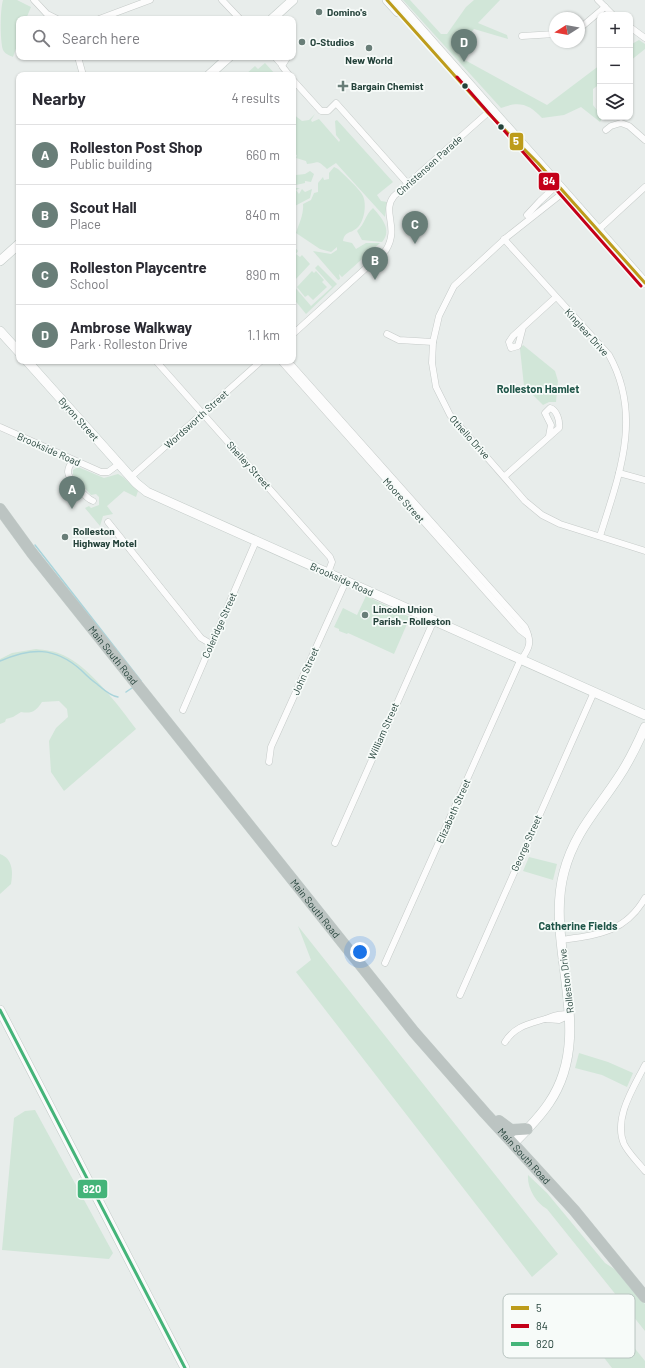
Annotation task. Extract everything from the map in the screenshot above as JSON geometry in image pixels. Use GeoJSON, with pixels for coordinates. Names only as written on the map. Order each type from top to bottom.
{"type":"FeatureCollection","features":[{"type":"Feature","properties":{"kind":"highway","name":"Main South Road"},"geometry":{"type":"LineString","coordinates":[[0,509],[12,528]]}},
{"type":"Feature","properties":{"kind":"highway","name":"Main South Road"},"geometry":{"type":"LineString","coordinates":[[0,514],[404,1020],[456,1082],[582,1220],[645,1297]]}},
{"type":"Feature","properties":{"kind":"highway"},"geometry":{"type":"LineString","coordinates":[[456,1082],[464,1086],[507,1128],[516,1131],[527,1129]]}},
{"type":"Feature","properties":{"kind":"street"},"geometry":{"type":"LineString","coordinates":[[34,0],[52,16]]}},
{"type":"Feature","properties":{"kind":"street"},"geometry":{"type":"LineString","coordinates":[[107,16],[150,0]]}},
{"type":"Feature","properties":{"kind":"street"},"geometry":{"type":"LineString","coordinates":[[222,0],[237,16]]}},
{"type":"Feature","properties":{"kind":"street"},"geometry":{"type":"LineString","coordinates":[[275,16],[293,0]]}},
{"type":"Feature","properties":{"kind":"street"},"geometry":{"type":"LineString","coordinates":[[387,0],[537,162],[645,283]]}},
{"type":"Feature","properties":{"kind":"street"},"geometry":{"type":"LineString","coordinates":[[395,0],[490,111]]}},
{"type":"Feature","properties":{"kind":"street"},"geometry":{"type":"LineString","coordinates":[[598,0],[610,12]]}},
{"type":"Feature","properties":{"kind":"street"},"geometry":{"type":"LineString","coordinates":[[585,24],[605,7]]}},
{"type":"Feature","properties":{"kind":"street"},"geometry":{"type":"LineString","coordinates":[[633,29],[645,38]]}},
{"type":"Feature","properties":{"kind":"street"},"geometry":{"type":"LineString","coordinates":[[522,36],[549,34]]}},
{"type":"Feature","properties":{"kind":"street"},"geometry":{"type":"LineString","coordinates":[[79,60],[82,72]]}},
{"type":"Feature","properties":{"kind":"street"},"geometry":{"type":"LineString","coordinates":[[212,72],[226,60]]}},
{"type":"Feature","properties":{"kind":"street"},"geometry":{"type":"LineString","coordinates":[[280,63],[287,72]]}},
{"type":"Feature","properties":{"kind":"street"},"geometry":{"type":"LineString","coordinates":[[296,83],[321,111],[326,112],[335,102],[408,184]]}},
{"type":"Feature","properties":{"kind":"street","name":"Christensen Parade"},"geometry":{"type":"LineString","coordinates":[[296,331],[386,250],[391,242],[393,232],[389,210],[390,202],[394,196],[490,111]]}},
{"type":"Feature","properties":{"kind":"street"},"geometry":{"type":"LineString","coordinates":[[606,130],[611,126],[622,123],[630,126],[645,140]]}},
{"type":"Feature","properties":{"kind":"street"},"geometry":{"type":"LineString","coordinates":[[598,230],[645,187]]}},
{"type":"Feature","properties":{"kind":"street","name":"Othello Drive"},"geometry":{"type":"LineString","coordinates":[[506,238],[511,230],[533,210],[540,201],[560,188]]}},
{"type":"Feature","properties":{"kind":"street","name":"Othello Drive"},"geometry":{"type":"LineString","coordinates":[[560,188],[454,286],[439,316],[433,342],[432,363],[436,387],[450,415],[505,476],[525,501],[542,515],[560,524],[645,551]]}},
{"type":"Feature","properties":{"kind":"street","name":"Kinglear Drive"},"geometry":{"type":"LineString","coordinates":[[506,238],[556,297],[609,355],[618,371],[625,408],[627,433],[619,473],[600,536]]}},
{"type":"Feature","properties":{"kind":"street"},"geometry":{"type":"LineString","coordinates":[[0,260],[16,247]]}},
{"type":"Feature","properties":{"kind":"street"},"geometry":{"type":"LineString","coordinates":[[524,327],[556,297]]}},
{"type":"Feature","properties":{"kind":"street"},"geometry":{"type":"LineString","coordinates":[[0,331],[16,349]]}},
{"type":"Feature","properties":{"kind":"street"},"geometry":{"type":"LineString","coordinates":[[387,334],[399,340],[433,342]]}},
{"type":"Feature","properties":{"kind":"street","name":"Byron Street"},"geometry":{"type":"LineString","coordinates":[[30,364],[131,477]]}},
{"type":"Feature","properties":{"kind":"street","name":"Shelley Street"},"geometry":{"type":"LineString","coordinates":[[159,364],[330,557],[332,564],[328,573]]}},
{"type":"Feature","properties":{"kind":"street","name":"Wordsworth Street"},"geometry":{"type":"LineString","coordinates":[[131,477],[258,364]]}},
{"type":"Feature","properties":{"kind":"street","name":"Moore Street"},"geometry":{"type":"LineString","coordinates":[[284,364],[520,630],[529,637]]}},
{"type":"Feature","properties":{"kind":"street","name":"Moore Street"},"geometry":{"type":"LineString","coordinates":[[291,364],[521,623],[529,637]]}},
{"type":"Feature","properties":{"kind":"street","name":"Brookside Road"},"geometry":{"type":"LineString","coordinates":[[0,427],[103,472],[110,471],[119,464]]}},
{"type":"Feature","properties":{"kind":"street"},"geometry":{"type":"LineString","coordinates":[[505,476],[549,436]]}},
{"type":"Feature","properties":{"kind":"street"},"geometry":{"type":"LineString","coordinates":[[73,460],[68,471],[69,476],[87,498],[93,501]]}},
{"type":"Feature","properties":{"kind":"street"},"geometry":{"type":"LineString","coordinates":[[619,473],[645,480]]}},
{"type":"Feature","properties":{"kind":"street","name":"Brookside Road"},"geometry":{"type":"LineString","coordinates":[[131,477],[139,486],[150,494],[645,715]]}},
{"type":"Feature","properties":{"kind":"street"},"geometry":{"type":"LineString","coordinates":[[108,522],[201,638],[211,644]]}},
{"type":"Feature","properties":{"kind":"street","name":"Coleridge Street"},"geometry":{"type":"LineString","coordinates":[[183,710],[256,541]]}},
{"type":"Feature","properties":{"kind":"street","name":"John Street"},"geometry":{"type":"LineString","coordinates":[[268,762],[271,747],[346,582]]}},
{"type":"Feature","properties":{"kind":"street","name":"William Street"},"geometry":{"type":"LineString","coordinates":[[335,843],[434,620]]}},
{"type":"Feature","properties":{"kind":"street"},"geometry":{"type":"LineString","coordinates":[[522,660],[530,642],[529,637]]}},
{"type":"Feature","properties":{"kind":"street","name":"Elizabeth Street"},"geometry":{"type":"LineString","coordinates":[[385,963],[522,660]]}},
{"type":"Feature","properties":{"kind":"street","name":"George Street"},"geometry":{"type":"LineString","coordinates":[[460,995],[594,692]]}},
{"type":"Feature","properties":{"kind":"street","name":"Rolleston Drive"},"geometry":{"type":"LineString","coordinates":[[513,1144],[549,1103],[564,1074],[570,1045],[570,1015],[561,940],[560,896],[564,873],[571,850],[585,823],[624,768],[645,727]]}},
{"type":"Feature","properties":{"kind":"street"},"geometry":{"type":"LineString","coordinates":[[561,940],[596,935],[615,929],[632,916],[645,898]]}},
{"type":"Feature","properties":{"kind":"street"},"geometry":{"type":"LineString","coordinates":[[0,1010],[185,1368]]}},
{"type":"Feature","properties":{"kind":"street"},"geometry":{"type":"LineString","coordinates":[[505,1042],[513,1031],[521,1027],[558,1014],[570,1015]]}},
{"type":"Feature","properties":{"kind":"street"},"geometry":{"type":"LineString","coordinates":[[645,1065],[624,1111],[620,1125],[625,1145],[645,1171]]}},
{"type":"Feature","properties":{"kind":"green space"},"geometry":{"type":"Polygon","coordinates":[[[3,0],[17,0],[31,7],[27,16],[16,16],[16,48],[13,57],[3,50],[1,32],[3,0]]]}},
{"type":"Feature","properties":{"kind":"green space"},"geometry":{"type":"Polygon","coordinates":[[[403,0],[410,0],[441,34],[447,34],[466,7],[474,0],[500,0],[478,23],[507,35],[508,39],[474,29],[460,44],[457,52],[463,59],[547,105],[597,67],[597,86],[593,89],[593,105],[597,110],[597,120],[581,107],[564,115],[542,118],[533,110],[523,105],[518,104],[501,108],[403,0]]]}},
{"type":"Feature","properties":{"kind":"green space"},"geometry":{"type":"Polygon","coordinates":[[[639,40],[645,44],[645,49],[633,59],[633,48],[633,43],[639,40]]]}},
{"type":"Feature","properties":{"kind":"green space"},"geometry":{"type":"Polygon","coordinates":[[[265,63],[273,72],[248,72],[255,66],[258,69],[265,63]]]}},
{"type":"Feature","properties":{"kind":"green space"},"geometry":{"type":"Polygon","coordinates":[[[315,114],[311,120],[312,122],[319,119],[339,142],[340,140],[336,135],[335,121],[337,120],[393,182],[377,195],[381,201],[387,202],[385,217],[336,163],[327,169],[319,163],[307,164],[306,161],[296,158],[296,116],[302,121],[309,120],[315,114]]]}},
{"type":"Feature","properties":{"kind":"green space"},"geometry":{"type":"Polygon","coordinates":[[[334,167],[338,169],[358,189],[363,196],[365,204],[361,222],[357,228],[346,234],[343,241],[352,243],[356,249],[366,243],[380,243],[342,277],[339,274],[340,279],[338,280],[313,251],[331,254],[337,250],[337,247],[331,252],[320,249],[296,233],[302,215],[303,204],[311,200],[314,193],[318,192],[318,183],[323,177],[324,180],[329,179],[329,173],[334,167]]]}},
{"type":"Feature","properties":{"kind":"green space"},"geometry":{"type":"Polygon","coordinates":[[[310,171],[314,174],[311,182],[305,181],[305,183],[296,185],[296,175],[305,174],[310,171]]]}},
{"type":"Feature","properties":{"kind":"green space"},"geometry":{"type":"Polygon","coordinates":[[[302,189],[305,192],[312,189],[310,198],[296,205],[296,190],[299,194],[302,189]]]}},
{"type":"Feature","properties":{"kind":"green space"},"geometry":{"type":"Polygon","coordinates":[[[373,208],[385,224],[386,233],[382,242],[362,240],[357,231],[373,208]]]}},
{"type":"Feature","properties":{"kind":"green space"},"geometry":{"type":"Polygon","coordinates":[[[296,254],[300,257],[302,255],[310,264],[296,279],[296,254]]]}},
{"type":"Feature","properties":{"kind":"green space"},"geometry":{"type":"Polygon","coordinates":[[[318,265],[337,284],[306,314],[296,302],[296,288],[311,306],[332,287],[315,268],[318,265]]]}},
{"type":"Feature","properties":{"kind":"green space"},"geometry":{"type":"Polygon","coordinates":[[[312,271],[314,273],[316,271],[324,280],[322,282],[327,287],[313,300],[308,295],[305,297],[297,287],[312,271]]]}},
{"type":"Feature","properties":{"kind":"green space"},"geometry":{"type":"Polygon","coordinates":[[[523,345],[555,371],[558,381],[556,402],[549,402],[543,405],[524,386],[520,349],[523,345]]]}},
{"type":"Feature","properties":{"kind":"green space"},"geometry":{"type":"Polygon","coordinates":[[[78,467],[104,478],[118,474],[138,491],[136,497],[124,491],[107,506],[113,514],[103,516],[100,526],[85,508],[89,506],[91,508],[99,505],[99,497],[96,494],[91,495],[73,475],[73,470],[78,467]]]}},
{"type":"Feature","properties":{"kind":"green space"},"geometry":{"type":"Polygon","coordinates":[[[366,596],[410,617],[394,654],[348,633],[339,631],[339,629],[334,627],[343,608],[357,615],[366,596]]]}},
{"type":"Feature","properties":{"kind":"green space"},"geometry":{"type":"Polygon","coordinates":[[[36,649],[60,654],[73,660],[83,668],[103,688],[136,729],[64,791],[51,772],[49,741],[56,728],[68,717],[67,709],[59,701],[42,702],[38,708],[33,711],[28,713],[21,712],[6,719],[5,722],[0,724],[0,659],[12,653],[36,649]]]}},
{"type":"Feature","properties":{"kind":"green space"},"geometry":{"type":"Polygon","coordinates":[[[0,854],[10,863],[12,875],[11,884],[0,894],[0,854]]]}},
{"type":"Feature","properties":{"kind":"green space"},"geometry":{"type":"Polygon","coordinates":[[[529,857],[557,864],[553,880],[523,871],[529,857]]]}},
{"type":"Feature","properties":{"kind":"green space"},"geometry":{"type":"Polygon","coordinates":[[[298,926],[558,1254],[532,1277],[296,972],[311,960],[298,926]]]}},
{"type":"Feature","properties":{"kind":"green space"},"geometry":{"type":"Polygon","coordinates":[[[579,1053],[608,1062],[633,1073],[627,1087],[602,1075],[575,1068],[579,1053]]]}},
{"type":"Feature","properties":{"kind":"green space"},"geometry":{"type":"Polygon","coordinates":[[[35,1110],[113,1253],[109,1259],[2,1250],[14,1118],[25,1111],[35,1110]]]}},
{"type":"Feature","properties":{"kind":"green space"},"geometry":{"type":"Polygon","coordinates":[[[528,1175],[547,1193],[605,1263],[619,1272],[645,1304],[645,1331],[635,1319],[635,1294],[615,1294],[547,1209],[539,1203],[533,1195],[528,1180],[528,1175]]]}},
{"type":"Feature","properties":{"kind":"green space"},"geometry":{"type":"Polygon","coordinates":[[[635,1349],[645,1361],[645,1368],[612,1368],[604,1358],[635,1358],[635,1349]]]}},
{"type":"Feature","properties":{"kind":"waterway"},"geometry":{"type":"LineString","coordinates":[[35,545],[141,681]]}},
{"type":"Feature","properties":{"kind":"waterway"},"geometry":{"type":"LineString","coordinates":[[0,661],[32,652],[52,653],[71,662],[107,692],[118,697]]}},
{"type":"Feature","properties":{"kind":"waterway"},"geometry":{"type":"LineString","coordinates":[[126,692],[132,688]]}},
{"type":"Feature","properties":{"kind":"transit line","name":"5"},"geometry":{"type":"LineString","coordinates":[[387,0],[488,113],[538,163],[645,283]]}},
{"type":"Feature","properties":{"kind":"transit line","name":"84"},"geometry":{"type":"LineString","coordinates":[[457,77],[641,286]]}},
{"type":"Feature","properties":{"kind":"transit line","name":"820"},"geometry":{"type":"LineString","coordinates":[[0,1010],[185,1368]]}},
{"type":"Feature","properties":{"kind":"place","name":"Domino's"},"geometry":{"type":"Point","coordinates":[319,12]}},
{"type":"Feature","properties":{"kind":"place","name":"O-Studios"},"geometry":{"type":"Point","coordinates":[302,42]}},
{"type":"Feature","properties":{"kind":"place","name":"New World"},"geometry":{"type":"Point","coordinates":[369,48]}},
{"type":"Feature","properties":{"kind":"place","name":"Ambrose Walkway"},"geometry":{"type":"Point","coordinates":[464,62]}},
{"type":"Feature","properties":{"kind":"place","name":"Bargain Chemist"},"geometry":{"type":"Point","coordinates":[343,86]}},
{"type":"Feature","properties":{"kind":"place","name":"Rolleston Playcentre"},"geometry":{"type":"Point","coordinates":[415,244]}},
{"type":"Feature","properties":{"kind":"place","name":"Scout Hall"},"geometry":{"type":"Point","coordinates":[375,280]}},
{"type":"Feature","properties":{"kind":"place","name":"Rolleston Post Shop"},"geometry":{"type":"Point","coordinates":[72,509]}},
{"type":"Feature","properties":{"kind":"place","name":"Rolleston Highway Motel"},"geometry":{"type":"Point","coordinates":[65,537]}},
{"type":"Feature","properties":{"kind":"place","name":"Lincoln Union Parish - Rolleston"},"geometry":{"type":"Point","coordinates":[365,615]}},
{"type":"Feature","properties":{"kind":"district","name":"Rolleston Hamlet"},"geometry":{"type":"Point","coordinates":[538,388]}},
{"type":"Feature","properties":{"kind":"district","name":"Catherine Fields"},"geometry":{"type":"Point","coordinates":[578,925]}}]}
